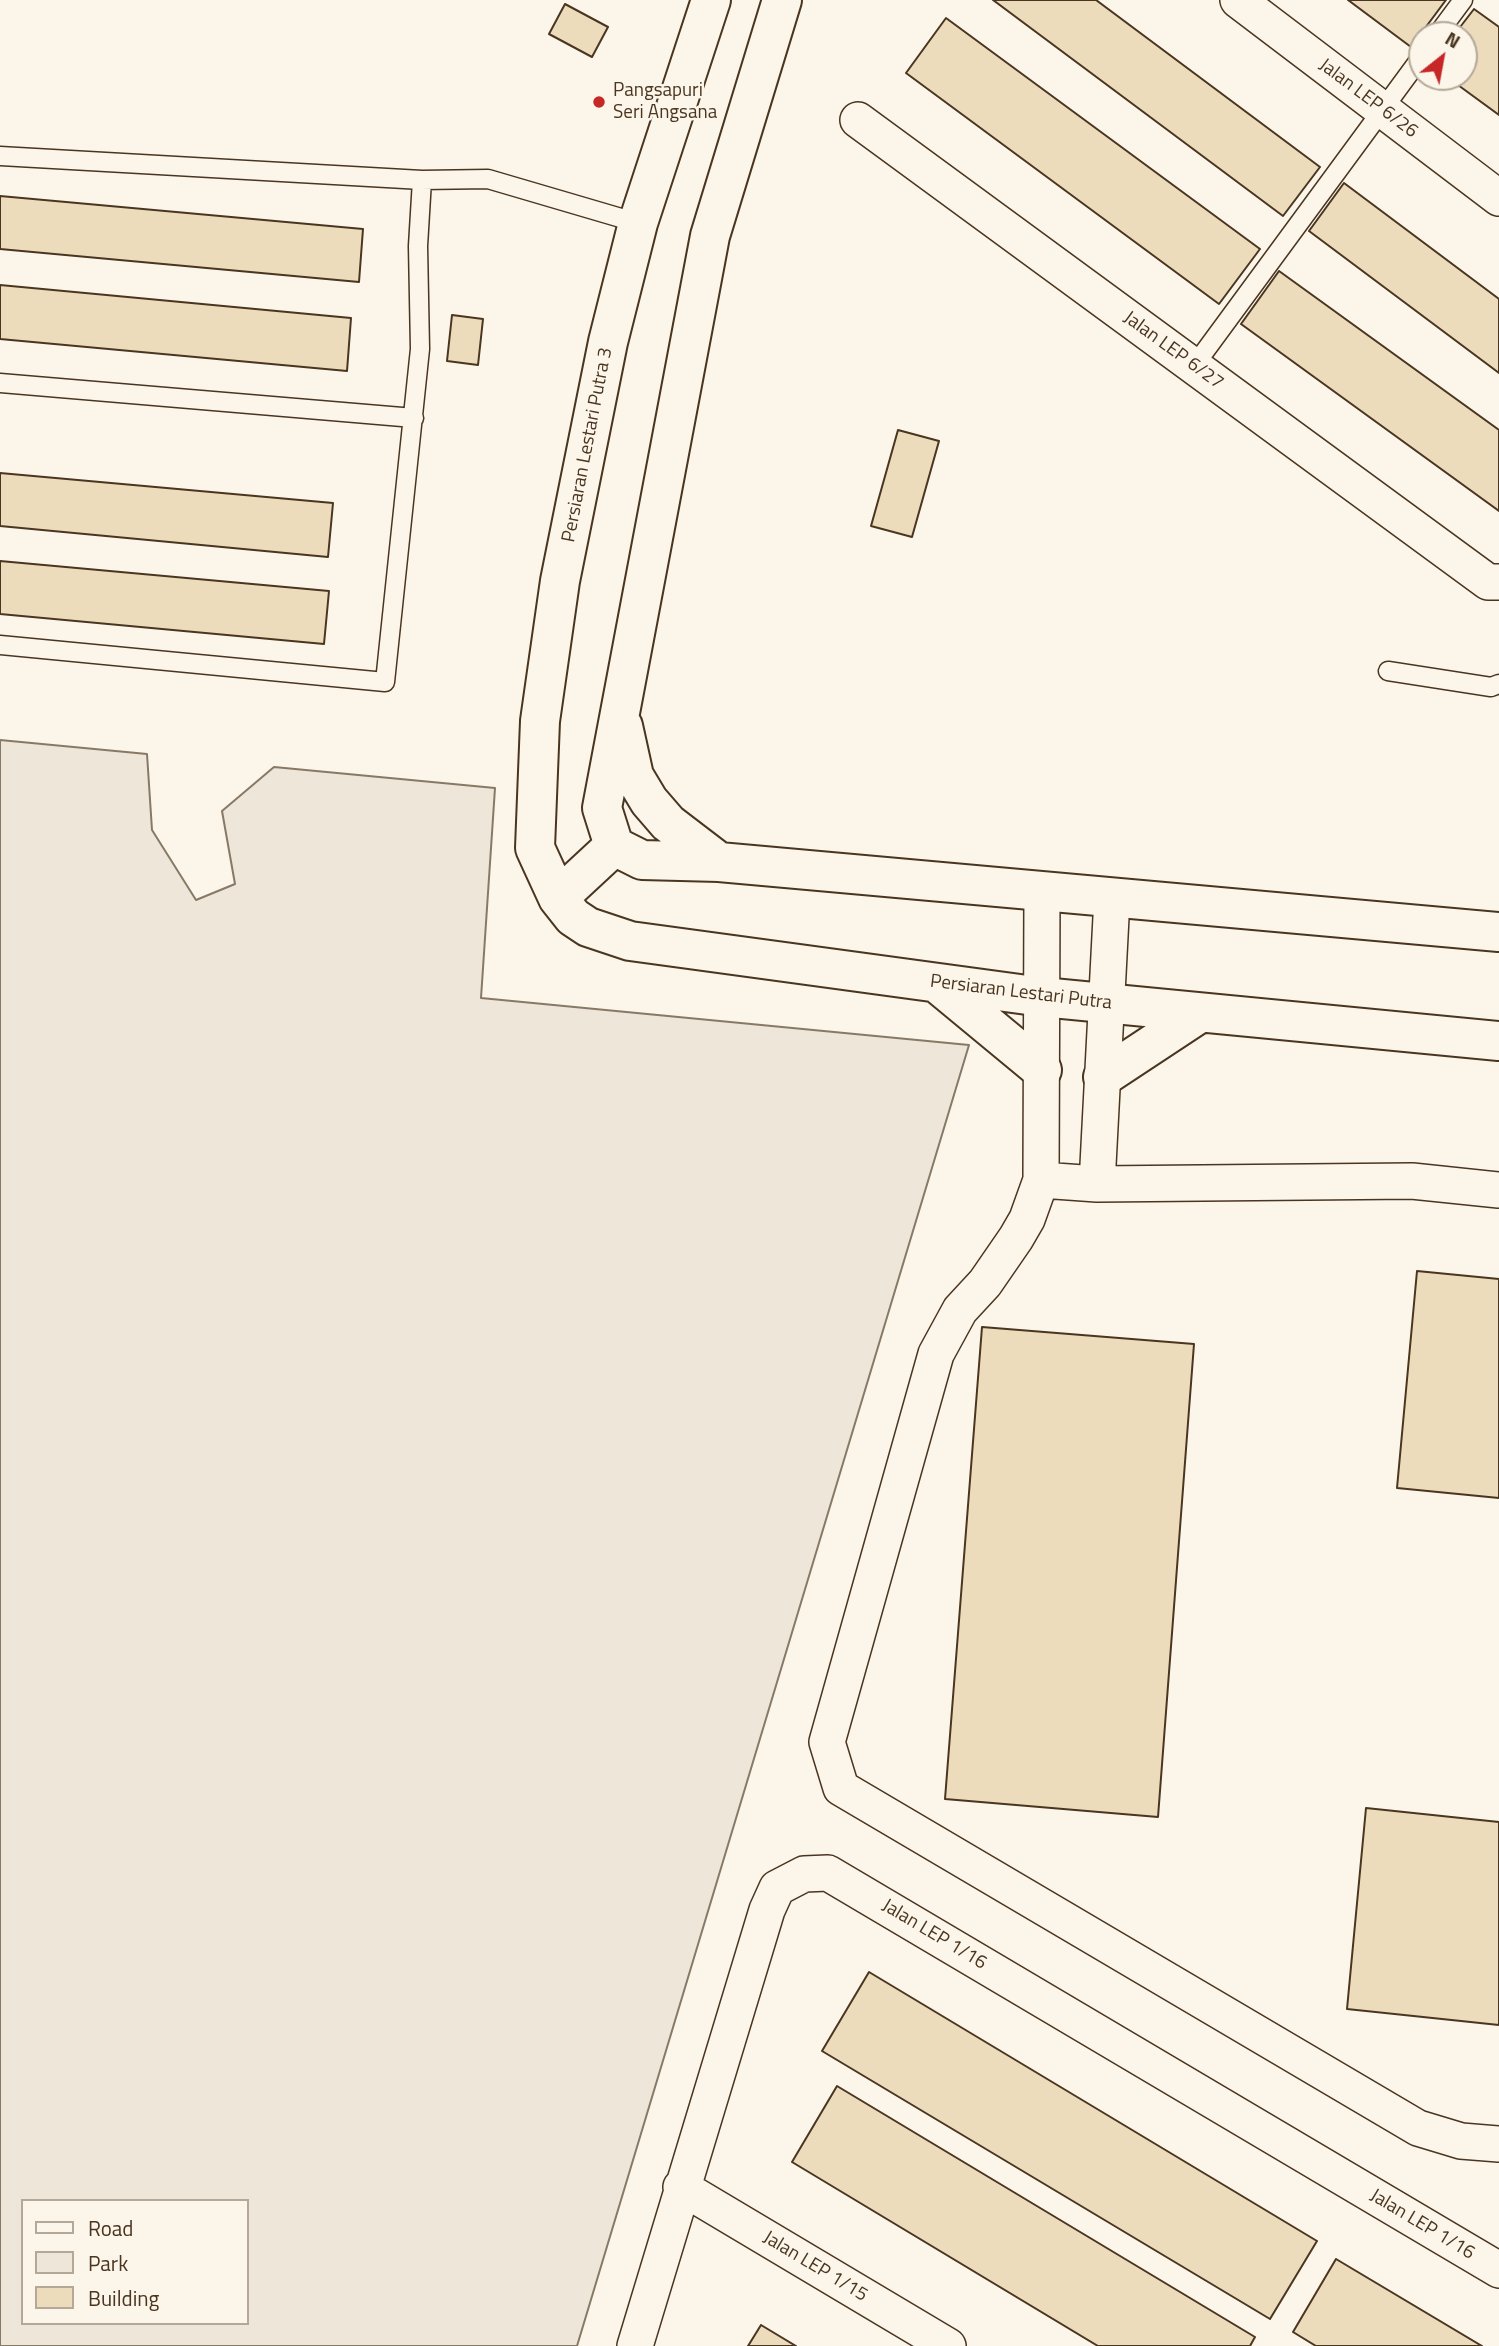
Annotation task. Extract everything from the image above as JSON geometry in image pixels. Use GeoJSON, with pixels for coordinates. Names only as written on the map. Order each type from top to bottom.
{"type":"FeatureCollection","features":[{"type":"Feature","properties":{"kind":"street","name":"Persiaran Lestari Putra 3"},"geometry":{"type":"LineString","coordinates":[[558,898],[535,848],[540,721],[560,581],[608,342],[638,223],[711,0]]}},
{"type":"Feature","properties":{"kind":"street"},"geometry":{"type":"LineString","coordinates":[[782,0],[710,236],[602,808],[614,846],[642,860],[719,862],[1499,932]]}},
{"type":"Feature","properties":{"kind":"street","name":"Jalan LEP 6/26"},"geometry":{"type":"LineString","coordinates":[[1238,0],[1499,198]]}},
{"type":"Feature","properties":{"kind":"street","name":"Jalan LEP 6/27"},"geometry":{"type":"LineString","coordinates":[[859,120],[1493,582]]}},
{"type":"Feature","properties":{"kind":"street"},"geometry":{"type":"LineString","coordinates":[[619,707],[634,776],[649,801],[668,823],[719,862]]}},
{"type":"Feature","properties":{"kind":"street"},"geometry":{"type":"LineString","coordinates":[[558,898],[614,846]]}},
{"type":"Feature","properties":{"kind":"street"},"geometry":{"type":"LineString","coordinates":[[1042,892],[1041,1180],[1027,1219],[1016,1238],[985,1283],[960,1310],[936,1354],[827,1742],[841,1787],[1418,2128],[1461,2141],[1499,2144]]}},
{"type":"Feature","properties":{"kind":"street","name":"Persiaran Lestari Putra"},"geometry":{"type":"LineString","coordinates":[[558,898],[573,917],[588,927],[630,941],[1042,997],[1499,1041]]}},
{"type":"Feature","properties":{"kind":"street"},"geometry":{"type":"LineString","coordinates":[[1097,1184],[1112,898]]}},
{"type":"Feature","properties":{"kind":"street"},"geometry":{"type":"LineString","coordinates":[[938,984],[1042,1070]]}},
{"type":"Feature","properties":{"kind":"street"},"geometry":{"type":"LineString","coordinates":[[1103,1077],[1200,1013]]}},
{"type":"Feature","properties":{"kind":"street"},"geometry":{"type":"LineString","coordinates":[[1041,1180],[1097,1184],[1412,1181],[1499,1190]]}},
{"type":"Feature","properties":{"kind":"street","name":"Jalan LEP 1/16"},"geometry":{"type":"LineString","coordinates":[[635,2346],[767,1910],[778,1888],[804,1874],[828,1873],[1499,2270]]}},
{"type":"Feature","properties":{"kind":"street","name":"Jalan LEP 1/15"},"geometry":{"type":"LineString","coordinates":[[681,2187],[948,2346]]}},
{"type":"Feature","properties":{"kind":"lane"},"geometry":{"type":"LineString","coordinates":[[1447,21],[1463,0]]}},
{"type":"Feature","properties":{"kind":"lane"},"geometry":{"type":"LineString","coordinates":[[1194,366],[1408,75]]}},
{"type":"Feature","properties":{"kind":"lane"},"geometry":{"type":"LineString","coordinates":[[0,156],[422,180],[488,179],[638,223]]}},
{"type":"Feature","properties":{"kind":"lane"},"geometry":{"type":"LineString","coordinates":[[0,645],[385,682],[420,349],[418,246],[422,180]]}},
{"type":"Feature","properties":{"kind":"lane"},"geometry":{"type":"LineString","coordinates":[[0,383],[414,418]]}},
{"type":"Feature","properties":{"kind":"lane"},"geometry":{"type":"LineString","coordinates":[[1388,671],[1491,687],[1499,684]]}},
{"type":"Feature","properties":{"kind":"green space"},"geometry":{"type":"Polygon","coordinates":[[[0,740],[147,754],[152,830],[196,900],[235,884],[222,811],[274,767],[495,788],[481,998],[969,1045],[577,2346],[0,2346],[0,740]]]}},
{"type":"Feature","properties":{"kind":"building"},"geometry":{"type":"Polygon","coordinates":[[[993,0],[1096,0],[1320,167],[1283,216],[993,0]]]}},
{"type":"Feature","properties":{"kind":"building"},"geometry":{"type":"Polygon","coordinates":[[[1348,0],[1446,0],[1430,21],[1408,21],[1408,45],[1348,0]]]}},
{"type":"Feature","properties":{"kind":"building"},"geometry":{"type":"Polygon","coordinates":[[[565,4],[608,27],[592,57],[549,34],[565,4]]]}},
{"type":"Feature","properties":{"kind":"building"},"geometry":{"type":"Polygon","coordinates":[[[1474,9],[1499,27],[1499,115],[1466,91],[1478,91],[1478,21],[1465,21],[1474,9]]]}},
{"type":"Feature","properties":{"kind":"building"},"geometry":{"type":"Polygon","coordinates":[[[946,18],[1260,249],[1219,304],[906,73],[946,18]]]}},
{"type":"Feature","properties":{"kind":"building"},"geometry":{"type":"Polygon","coordinates":[[[1344,183],[1499,299],[1499,373],[1309,231],[1344,183]]]}},
{"type":"Feature","properties":{"kind":"building"},"geometry":{"type":"Polygon","coordinates":[[[0,196],[363,229],[359,282],[0,249],[0,196]]]}},
{"type":"Feature","properties":{"kind":"building"},"geometry":{"type":"Polygon","coordinates":[[[1279,271],[1499,430],[1499,511],[1241,324],[1279,271]]]}},
{"type":"Feature","properties":{"kind":"building"},"geometry":{"type":"Polygon","coordinates":[[[0,285],[351,318],[347,371],[0,339],[0,285]]]}},
{"type":"Feature","properties":{"kind":"building"},"geometry":{"type":"Polygon","coordinates":[[[452,315],[483,319],[478,365],[447,361],[452,315]]]}},
{"type":"Feature","properties":{"kind":"building"},"geometry":{"type":"Polygon","coordinates":[[[898,430],[939,441],[912,537],[871,526],[898,430]]]}},
{"type":"Feature","properties":{"kind":"building"},"geometry":{"type":"Polygon","coordinates":[[[0,473],[333,503],[328,557],[0,526],[0,473]]]}},
{"type":"Feature","properties":{"kind":"building"},"geometry":{"type":"Polygon","coordinates":[[[0,561],[329,591],[324,644],[0,614],[0,561]]]}},
{"type":"Feature","properties":{"kind":"building"},"geometry":{"type":"Polygon","coordinates":[[[1417,1271],[1499,1279],[1499,1498],[1397,1488],[1417,1271]]]}},
{"type":"Feature","properties":{"kind":"building"},"geometry":{"type":"Polygon","coordinates":[[[982,1327],[1194,1344],[1158,1817],[945,1799],[982,1327]]]}},
{"type":"Feature","properties":{"kind":"building"},"geometry":{"type":"Polygon","coordinates":[[[1366,1808],[1499,1822],[1499,2025],[1347,2009],[1366,1808]]]}},
{"type":"Feature","properties":{"kind":"building"},"geometry":{"type":"Polygon","coordinates":[[[869,1972],[1317,2241],[1270,2319],[822,2051],[869,1972]]]}},
{"type":"Feature","properties":{"kind":"building"},"geometry":{"type":"Polygon","coordinates":[[[837,2086],[1255,2337],[1250,2346],[1098,2346],[792,2162],[837,2086]]]}},
{"type":"Feature","properties":{"kind":"building"},"geometry":{"type":"Polygon","coordinates":[[[1336,2259],[1482,2346],[1316,2346],[1293,2332],[1336,2259]]]}},
{"type":"Feature","properties":{"kind":"building"},"geometry":{"type":"Polygon","coordinates":[[[761,2325],[796,2346],[748,2346],[761,2325]]]}},
{"type":"Feature","properties":{"kind":"place","name":"Pangsapuri Seri Angsana"},"geometry":{"type":"Point","coordinates":[599,102]}}]}
